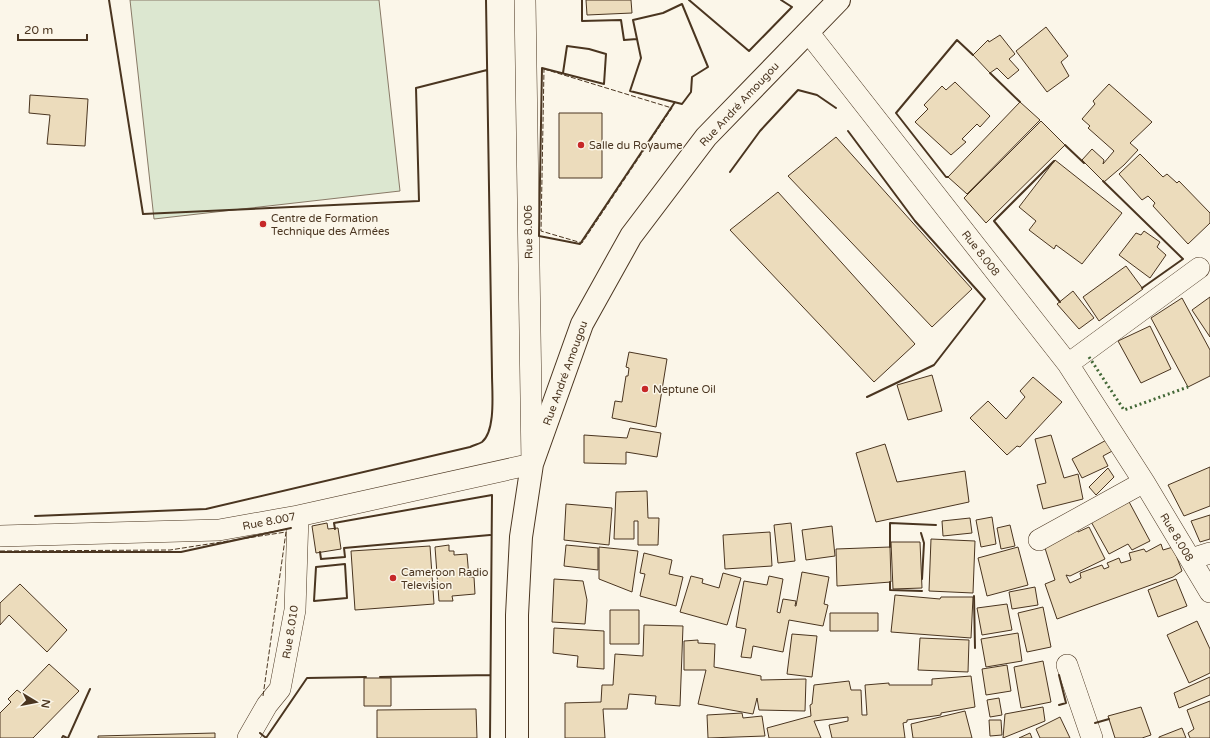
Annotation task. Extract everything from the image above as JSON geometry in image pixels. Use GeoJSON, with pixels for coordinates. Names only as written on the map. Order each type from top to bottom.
{"type":"FeatureCollection","features":[{"type":"Feature","properties":{"kind":"main road","name":"Rue André Amougou"},"geometry":{"type":"LineString","coordinates":[[517,738],[517,615],[522,536],[532,464],[582,324],[631,236],[706,137],[838,0]]}},
{"type":"Feature","properties":{"kind":"street","name":"Rue 8.006"},"geometry":{"type":"LineString","coordinates":[[525,0],[532,464]]}},
{"type":"Feature","properties":{"kind":"street","name":"Rue 8.008"},"geometry":{"type":"LineString","coordinates":[[808,32],[1068,364],[1144,482],[1201,556],[1210,592]]}},
{"type":"Feature","properties":{"kind":"street"},"geometry":{"type":"LineString","coordinates":[[1068,364],[1199,268]]}},
{"type":"Feature","properties":{"kind":"street","name":"Rue 8.007"},"geometry":{"type":"LineString","coordinates":[[0,536],[219,530],[298,516],[532,464]]}},
{"type":"Feature","properties":{"kind":"street"},"geometry":{"type":"LineString","coordinates":[[1039,540],[1144,482]]}},
{"type":"Feature","properties":{"kind":"street","name":"Rue 8.010"},"geometry":{"type":"LineString","coordinates":[[248,738],[268,705],[280,689],[295,610],[298,516]]}},
{"type":"Feature","properties":{"kind":"street"},"geometry":{"type":"LineString","coordinates":[[1067,665],[1092,738]]}},
{"type":"Feature","properties":{"kind":"green space"},"geometry":{"type":"Polygon","coordinates":[[[130,0],[379,0],[400,191],[154,219],[130,0]]]}},
{"type":"Feature","properties":{"kind":"building"},"geometry":{"type":"Polygon","coordinates":[[[586,0],[631,0],[632,13],[587,15],[586,0]]]}},
{"type":"Feature","properties":{"kind":"building"},"geometry":{"type":"Polygon","coordinates":[[[1046,27],[1068,56],[1061,62],[1069,76],[1047,92],[1016,51],[1046,27]]]}},
{"type":"Feature","properties":{"kind":"building"},"geometry":{"type":"Polygon","coordinates":[[[1000,35],[1015,54],[1009,59],[1019,70],[1008,79],[997,68],[990,73],[973,55],[988,40],[989,42],[1000,35]]]}},
{"type":"Feature","properties":{"kind":"building"},"geometry":{"type":"Polygon","coordinates":[[[955,82],[990,116],[980,127],[977,124],[962,139],[966,142],[951,155],[915,122],[928,109],[924,105],[942,86],[946,90],[955,82]]]}},
{"type":"Feature","properties":{"kind":"building"},"geometry":{"type":"Polygon","coordinates":[[[1109,84],[1152,122],[1130,143],[1138,150],[1124,165],[1104,182],[1082,160],[1092,149],[1104,160],[1103,164],[1114,151],[1088,128],[1090,126],[1082,119],[1095,104],[1093,101],[1109,84]]]}},
{"type":"Feature","properties":{"kind":"building"},"geometry":{"type":"Polygon","coordinates":[[[30,95],[88,99],[85,146],[47,144],[50,115],[29,113],[30,95]]]}},
{"type":"Feature","properties":{"kind":"building"},"geometry":{"type":"Polygon","coordinates":[[[1020,102],[1040,120],[967,194],[948,177],[1020,102]]]}},
{"type":"Feature","properties":{"kind":"building","name":"Salle du Royaume"},"geometry":{"type":"Polygon","coordinates":[[[559,113],[602,113],[602,178],[559,178],[559,113]]]}},
{"type":"Feature","properties":{"kind":"building"},"geometry":{"type":"Polygon","coordinates":[[[1041,121],[1065,145],[986,223],[964,198],[1041,121]]]}},
{"type":"Feature","properties":{"kind":"building"},"geometry":{"type":"Polygon","coordinates":[[[836,137],[972,289],[932,327],[788,176],[836,137]]]}},
{"type":"Feature","properties":{"kind":"building"},"geometry":{"type":"Polygon","coordinates":[[[1140,154],[1163,177],[1167,174],[1177,183],[1179,181],[1210,213],[1210,223],[1188,244],[1153,206],[1155,203],[1148,196],[1142,200],[1119,174],[1140,154]]]}},
{"type":"Feature","properties":{"kind":"building"},"geometry":{"type":"Polygon","coordinates":[[[1055,160],[1122,213],[1082,264],[1056,245],[1054,249],[1029,230],[1036,221],[1019,207],[1055,160]]]}},
{"type":"Feature","properties":{"kind":"building"},"geometry":{"type":"Polygon","coordinates":[[[778,192],[915,344],[874,382],[730,230],[778,192]]]}},
{"type":"Feature","properties":{"kind":"building"},"geometry":{"type":"Polygon","coordinates":[[[1144,231],[1160,242],[1157,247],[1166,255],[1150,278],[1119,255],[1136,233],[1141,235],[1144,231]]]}},
{"type":"Feature","properties":{"kind":"building"},"geometry":{"type":"Polygon","coordinates":[[[1126,266],[1143,289],[1099,321],[1083,297],[1126,266]]]}},
{"type":"Feature","properties":{"kind":"building"},"geometry":{"type":"Polygon","coordinates":[[[1073,291],[1094,318],[1079,329],[1057,304],[1073,291]]]}},
{"type":"Feature","properties":{"kind":"building"},"geometry":{"type":"Polygon","coordinates":[[[1210,297],[1210,337],[1192,310],[1210,297]]]}},
{"type":"Feature","properties":{"kind":"building"},"geometry":{"type":"Polygon","coordinates":[[[1182,298],[1210,350],[1210,376],[1188,387],[1151,318],[1182,298]]]}},
{"type":"Feature","properties":{"kind":"building"},"geometry":{"type":"Polygon","coordinates":[[[1150,326],[1171,369],[1141,383],[1118,341],[1150,326]]]}},
{"type":"Feature","properties":{"kind":"building"},"geometry":{"type":"Polygon","coordinates":[[[629,352],[667,359],[656,427],[612,418],[615,401],[622,402],[626,376],[628,376],[629,368],[626,367],[629,352]]]}},
{"type":"Feature","properties":{"kind":"building"},"geometry":{"type":"Polygon","coordinates":[[[932,375],[942,411],[908,420],[897,385],[932,375]]]}},
{"type":"Feature","properties":{"kind":"building"},"geometry":{"type":"Polygon","coordinates":[[[1033,377],[1062,402],[1020,447],[1017,446],[1007,455],[970,418],[988,401],[1006,419],[1025,397],[1020,391],[1033,377]]]}},
{"type":"Feature","properties":{"kind":"building"},"geometry":{"type":"Polygon","coordinates":[[[630,428],[661,433],[657,457],[626,452],[626,464],[584,463],[584,435],[627,438],[630,428]]]}},
{"type":"Feature","properties":{"kind":"building"},"geometry":{"type":"Polygon","coordinates":[[[1051,435],[1064,478],[1078,474],[1083,499],[1043,509],[1037,485],[1046,483],[1035,439],[1051,435]]]}},
{"type":"Feature","properties":{"kind":"building"},"geometry":{"type":"Polygon","coordinates":[[[1110,438],[1116,449],[1103,456],[1108,466],[1082,478],[1072,459],[1110,438]]]}},
{"type":"Feature","properties":{"kind":"building"},"geometry":{"type":"Polygon","coordinates":[[[885,444],[897,482],[965,471],[969,502],[876,522],[856,453],[885,444]]]}},
{"type":"Feature","properties":{"kind":"building"},"geometry":{"type":"Polygon","coordinates":[[[1210,467],[1210,506],[1184,516],[1168,485],[1210,467]]]}},
{"type":"Feature","properties":{"kind":"building"},"geometry":{"type":"Polygon","coordinates":[[[1108,468],[1114,477],[1096,495],[1089,487],[1108,468]]]}},
{"type":"Feature","properties":{"kind":"building"},"geometry":{"type":"Polygon","coordinates":[[[647,491],[648,518],[659,518],[658,545],[638,545],[638,521],[634,521],[634,539],[614,539],[616,492],[647,491]]]}},
{"type":"Feature","properties":{"kind":"building"},"geometry":{"type":"Polygon","coordinates":[[[1127,498],[1150,541],[1132,550],[1128,544],[1109,554],[1089,518],[1127,498]]]}},
{"type":"Feature","properties":{"kind":"building"},"geometry":{"type":"Polygon","coordinates":[[[566,504],[612,508],[609,545],[564,540],[566,504]]]}},
{"type":"Feature","properties":{"kind":"building"},"geometry":{"type":"Polygon","coordinates":[[[1210,515],[1210,539],[1200,542],[1191,521],[1210,515]]]}},
{"type":"Feature","properties":{"kind":"building"},"geometry":{"type":"Polygon","coordinates":[[[992,517],[996,544],[981,547],[976,520],[992,517]]]}},
{"type":"Feature","properties":{"kind":"building"},"geometry":{"type":"Polygon","coordinates":[[[970,518],[972,533],[943,536],[942,521],[970,518]]]}},
{"type":"Feature","properties":{"kind":"building"},"geometry":{"type":"Polygon","coordinates":[[[327,523],[328,529],[338,528],[341,549],[316,553],[312,526],[327,523]]]}},
{"type":"Feature","properties":{"kind":"building"},"geometry":{"type":"Polygon","coordinates":[[[791,523],[795,561],[778,563],[774,525],[791,523]]]}},
{"type":"Feature","properties":{"kind":"building"},"geometry":{"type":"Polygon","coordinates":[[[1010,525],[1015,546],[1001,549],[997,528],[1010,525]]]}},
{"type":"Feature","properties":{"kind":"building"},"geometry":{"type":"Polygon","coordinates":[[[832,526],[835,556],[806,560],[802,530],[832,526]]]}},
{"type":"Feature","properties":{"kind":"building"},"geometry":{"type":"Polygon","coordinates":[[[1089,527],[1105,559],[1070,576],[1066,575],[1070,583],[1081,578],[1080,573],[1102,565],[1104,569],[1109,567],[1107,563],[1119,558],[1121,563],[1131,560],[1129,553],[1144,549],[1146,552],[1161,544],[1163,550],[1173,547],[1182,571],[1173,577],[1057,619],[1045,584],[1055,580],[1044,545],[1077,529],[1078,532],[1089,527]]]}},
{"type":"Feature","properties":{"kind":"building"},"geometry":{"type":"Polygon","coordinates":[[[770,532],[772,566],[725,569],[723,535],[770,532]]]}},
{"type":"Feature","properties":{"kind":"building"},"geometry":{"type":"Polygon","coordinates":[[[931,539],[975,541],[973,593],[929,591],[931,539]]]}},
{"type":"Feature","properties":{"kind":"building"},"geometry":{"type":"Polygon","coordinates":[[[891,542],[920,542],[922,588],[893,589],[891,542]]]}},
{"type":"Feature","properties":{"kind":"building"},"geometry":{"type":"Polygon","coordinates":[[[449,545],[449,551],[454,551],[454,555],[467,554],[469,577],[474,577],[475,594],[452,596],[453,601],[439,601],[435,547],[449,545]]]}},
{"type":"Feature","properties":{"kind":"building"},"geometry":{"type":"Polygon","coordinates":[[[566,545],[598,548],[598,570],[564,566],[566,545]]]}},
{"type":"Feature","properties":{"kind":"building","name":"Cameroon Radio Television"},"geometry":{"type":"Polygon","coordinates":[[[430,546],[434,604],[355,610],[351,551],[430,546]]]}},
{"type":"Feature","properties":{"kind":"building"},"geometry":{"type":"Polygon","coordinates":[[[599,547],[638,551],[632,592],[599,579],[599,547]]]}},
{"type":"Feature","properties":{"kind":"building"},"geometry":{"type":"Polygon","coordinates":[[[890,547],[891,582],[837,586],[836,549],[890,547]]]}},
{"type":"Feature","properties":{"kind":"building"},"geometry":{"type":"Polygon","coordinates":[[[1018,547],[1028,585],[987,596],[978,558],[1018,547]]]}},
{"type":"Feature","properties":{"kind":"building"},"geometry":{"type":"Polygon","coordinates":[[[644,553],[672,560],[669,574],[683,577],[676,606],[640,596],[645,574],[640,573],[644,553]]]}},
{"type":"Feature","properties":{"kind":"building"},"geometry":{"type":"Polygon","coordinates":[[[802,572],[829,577],[824,604],[828,605],[823,626],[789,620],[783,652],[753,646],[751,658],[741,657],[746,629],[736,627],[744,581],[767,585],[769,576],[783,579],[777,612],[780,613],[783,599],[796,601],[796,606],[802,572]]]}},
{"type":"Feature","properties":{"kind":"building"},"geometry":{"type":"Polygon","coordinates":[[[723,573],[741,578],[727,625],[680,612],[691,576],[703,579],[702,583],[719,588],[723,573]]]}},
{"type":"Feature","properties":{"kind":"building"},"geometry":{"type":"Polygon","coordinates":[[[554,579],[583,581],[587,600],[585,624],[552,622],[554,579]]]}},
{"type":"Feature","properties":{"kind":"building"},"geometry":{"type":"Polygon","coordinates":[[[1176,579],[1187,606],[1158,617],[1148,590],[1176,579]]]}},
{"type":"Feature","properties":{"kind":"building"},"geometry":{"type":"Polygon","coordinates":[[[20,584],[67,630],[47,652],[9,615],[0,625],[0,603],[20,584]]]}},
{"type":"Feature","properties":{"kind":"building"},"geometry":{"type":"Polygon","coordinates":[[[1035,587],[1038,605],[1012,609],[1009,592],[1035,587]]]}},
{"type":"Feature","properties":{"kind":"building"},"geometry":{"type":"Polygon","coordinates":[[[895,595],[940,599],[941,597],[973,597],[971,638],[891,632],[895,595]]]}},
{"type":"Feature","properties":{"kind":"building"},"geometry":{"type":"Polygon","coordinates":[[[1007,604],[1012,630],[982,635],[977,608],[1007,604]]]}},
{"type":"Feature","properties":{"kind":"building"},"geometry":{"type":"Polygon","coordinates":[[[1043,607],[1051,647],[1027,652],[1018,613],[1043,607]]]}},
{"type":"Feature","properties":{"kind":"building"},"geometry":{"type":"Polygon","coordinates":[[[610,610],[639,610],[639,644],[610,644],[610,610]]]}},
{"type":"Feature","properties":{"kind":"building"},"geometry":{"type":"Polygon","coordinates":[[[830,613],[878,613],[878,631],[830,631],[830,613]]]}},
{"type":"Feature","properties":{"kind":"building"},"geometry":{"type":"Polygon","coordinates":[[[1197,621],[1210,649],[1210,673],[1189,683],[1167,635],[1197,621]]]}},
{"type":"Feature","properties":{"kind":"building"},"geometry":{"type":"Polygon","coordinates":[[[644,625],[683,626],[680,706],[655,704],[656,696],[629,694],[627,709],[603,709],[605,738],[565,738],[565,703],[601,702],[602,685],[613,685],[615,654],[643,656],[644,625]]]}},
{"type":"Feature","properties":{"kind":"building"},"geometry":{"type":"Polygon","coordinates":[[[554,628],[604,631],[604,669],[577,667],[578,656],[553,653],[554,628]]]}},
{"type":"Feature","properties":{"kind":"building"},"geometry":{"type":"Polygon","coordinates":[[[1018,633],[1022,661],[986,667],[981,639],[1018,633]]]}},
{"type":"Feature","properties":{"kind":"building"},"geometry":{"type":"Polygon","coordinates":[[[792,634],[817,636],[812,677],[787,674],[792,634]]]}},
{"type":"Feature","properties":{"kind":"building"},"geometry":{"type":"Polygon","coordinates":[[[920,638],[969,640],[968,672],[918,670],[920,638]]]}},
{"type":"Feature","properties":{"kind":"building"},"geometry":{"type":"Polygon","coordinates":[[[698,640],[698,643],[715,644],[714,667],[761,676],[761,680],[806,679],[805,711],[759,710],[757,698],[753,714],[698,704],[706,670],[684,670],[684,641],[698,640]]]}},
{"type":"Feature","properties":{"kind":"building"},"geometry":{"type":"Polygon","coordinates":[[[1043,661],[1051,702],[1021,708],[1014,667],[1043,661]]]}},
{"type":"Feature","properties":{"kind":"building"},"geometry":{"type":"Polygon","coordinates":[[[49,664],[79,691],[33,738],[0,738],[0,713],[11,702],[8,699],[17,690],[21,693],[49,664]]]}},
{"type":"Feature","properties":{"kind":"building"},"geometry":{"type":"Polygon","coordinates":[[[1007,665],[1011,691],[986,695],[982,669],[1007,665]]]}},
{"type":"Feature","properties":{"kind":"building"},"geometry":{"type":"Polygon","coordinates":[[[971,676],[975,707],[941,713],[941,715],[907,720],[907,722],[903,723],[905,738],[832,738],[829,725],[848,721],[848,717],[814,721],[821,738],[769,738],[767,728],[811,716],[810,705],[812,704],[814,685],[849,681],[851,690],[861,690],[862,715],[867,715],[865,685],[889,683],[889,685],[932,685],[932,679],[971,676]]]}},
{"type":"Feature","properties":{"kind":"building"},"geometry":{"type":"Polygon","coordinates":[[[1210,677],[1210,695],[1179,708],[1174,693],[1210,677]]]}},
{"type":"Feature","properties":{"kind":"building"},"geometry":{"type":"Polygon","coordinates":[[[364,678],[391,678],[391,706],[364,706],[364,678]]]}},
{"type":"Feature","properties":{"kind":"building"},"geometry":{"type":"Polygon","coordinates":[[[999,698],[1002,715],[990,717],[987,700],[999,698]]]}},
{"type":"Feature","properties":{"kind":"building"},"geometry":{"type":"Polygon","coordinates":[[[1210,701],[1210,738],[1190,738],[1188,733],[1194,729],[1187,710],[1210,701]]]}},
{"type":"Feature","properties":{"kind":"building"},"geometry":{"type":"Polygon","coordinates":[[[1043,707],[1045,721],[1003,738],[1005,714],[1043,707]]]}},
{"type":"Feature","properties":{"kind":"building"},"geometry":{"type":"Polygon","coordinates":[[[1141,707],[1151,735],[1142,738],[1115,738],[1108,716],[1141,707]]]}},
{"type":"Feature","properties":{"kind":"building"},"geometry":{"type":"Polygon","coordinates":[[[476,709],[477,738],[377,738],[377,710],[476,709]]]}},
{"type":"Feature","properties":{"kind":"building"},"geometry":{"type":"Polygon","coordinates":[[[965,711],[972,738],[913,738],[911,724],[965,711]]]}},
{"type":"Feature","properties":{"kind":"building"},"geometry":{"type":"Polygon","coordinates":[[[742,713],[743,718],[762,716],[765,736],[708,738],[707,715],[742,713]]]}},
{"type":"Feature","properties":{"kind":"building"},"geometry":{"type":"Polygon","coordinates":[[[1060,717],[1070,738],[1040,738],[1036,729],[1060,717]]]}},
{"type":"Feature","properties":{"kind":"building"},"geometry":{"type":"Polygon","coordinates":[[[989,720],[1001,720],[1002,735],[990,736],[989,720]]]}},
{"type":"Feature","properties":{"kind":"building"},"geometry":{"type":"Polygon","coordinates":[[[1182,728],[1186,738],[1159,738],[1159,737],[1182,728]]]}},
{"type":"Feature","properties":{"kind":"building"},"geometry":{"type":"Polygon","coordinates":[[[215,733],[215,738],[98,738],[98,736],[215,733]]]}},
{"type":"Feature","properties":{"kind":"building"},"geometry":{"type":"Polygon","coordinates":[[[1030,733],[1032,738],[1019,738],[1030,733]]]}},
{"type":"Feature","properties":{"kind":"hedge"},"geometry":{"type":"LineString","coordinates":[[1089,357],[1124,410],[1188,387]]}},
{"type":"Feature","properties":{"kind":"fence"},"geometry":{"type":"LineString","coordinates":[[544,69],[672,108],[582,243],[541,231],[544,69]]}},
{"type":"Feature","properties":{"kind":"fence"},"geometry":{"type":"LineString","coordinates":[[0,551],[170,550],[286,532],[263,696]]}},
{"type":"Feature","properties":{"kind":"wall"},"geometry":{"type":"LineString","coordinates":[[109,0],[143,214],[419,201],[416,88],[487,70]]}},
{"type":"Feature","properties":{"kind":"wall"},"geometry":{"type":"LineString","coordinates":[[35,516],[206,509],[470,447],[482,442],[489,429],[493,400],[486,0]]}},
{"type":"Feature","properties":{"kind":"wall"},"geometry":{"type":"LineString","coordinates":[[582,0],[582,21],[621,20],[624,40],[637,39]]}},
{"type":"Feature","properties":{"kind":"wall"},"geometry":{"type":"LineString","coordinates":[[689,0],[749,51],[792,7],[781,0]]}},
{"type":"Feature","properties":{"kind":"wall"},"geometry":{"type":"LineString","coordinates":[[682,4],[708,67],[692,77],[691,92],[682,104],[630,91],[641,58],[633,20],[663,13],[682,4]]}},
{"type":"Feature","properties":{"kind":"wall"},"geometry":{"type":"LineString","coordinates":[[948,177],[946,177],[896,113],[957,40],[973,55]]}},
{"type":"Feature","properties":{"kind":"wall"},"geometry":{"type":"LineString","coordinates":[[563,73],[567,46],[589,49],[606,54],[604,84],[542,68],[539,236],[580,244],[675,102]]}},
{"type":"Feature","properties":{"kind":"wall"},"geometry":{"type":"LineString","coordinates":[[990,73],[1020,102]]}},
{"type":"Feature","properties":{"kind":"wall"},"geometry":{"type":"LineString","coordinates":[[730,172],[760,131],[798,90],[817,95],[836,108]]}},
{"type":"Feature","properties":{"kind":"wall"},"geometry":{"type":"LineString","coordinates":[[848,131],[915,221],[985,299],[934,365],[867,397]]}},
{"type":"Feature","properties":{"kind":"wall"},"geometry":{"type":"LineString","coordinates":[[1065,145],[1084,163]]}},
{"type":"Feature","properties":{"kind":"wall"},"geometry":{"type":"LineString","coordinates":[[1054,161],[994,221],[1060,302]]}},
{"type":"Feature","properties":{"kind":"wall"},"geometry":{"type":"LineString","coordinates":[[1103,181],[1183,259],[1142,288]]}},
{"type":"Feature","properties":{"kind":"wall"},"geometry":{"type":"LineString","coordinates":[[335,529],[334,523],[492,495],[490,738]]}},
{"type":"Feature","properties":{"kind":"wall"},"geometry":{"type":"LineString","coordinates":[[890,547],[890,523],[936,525]]}},
{"type":"Feature","properties":{"kind":"wall"},"geometry":{"type":"LineString","coordinates":[[0,552],[181,552],[291,528]]}},
{"type":"Feature","properties":{"kind":"wall"},"geometry":{"type":"LineString","coordinates":[[921,533],[924,543],[922,579]]}},
{"type":"Feature","properties":{"kind":"wall"},"geometry":{"type":"LineString","coordinates":[[320,552],[321,559],[345,557],[344,548],[490,535]]}},
{"type":"Feature","properties":{"kind":"wall"},"geometry":{"type":"LineString","coordinates":[[345,564],[347,598],[314,601],[316,567],[345,564]]}},
{"type":"Feature","properties":{"kind":"wall"},"geometry":{"type":"LineString","coordinates":[[890,582],[890,590],[922,591]]}},
{"type":"Feature","properties":{"kind":"wall"},"geometry":{"type":"LineString","coordinates":[[974,596],[975,648]]}},
{"type":"Feature","properties":{"kind":"wall"},"geometry":{"type":"LineString","coordinates":[[380,677],[490,675]]}},
{"type":"Feature","properties":{"kind":"wall"},"geometry":{"type":"LineString","coordinates":[[1059,675],[1066,703],[1059,705]]}},
{"type":"Feature","properties":{"kind":"wall"},"geometry":{"type":"LineString","coordinates":[[260,733],[266,738],[307,678],[366,677]]}},
{"type":"Feature","properties":{"kind":"wall"},"geometry":{"type":"LineString","coordinates":[[68,738],[90,689]]}},
{"type":"Feature","properties":{"kind":"wall"},"geometry":{"type":"LineString","coordinates":[[1095,723],[1109,719]]}},
{"type":"Feature","properties":{"kind":"wall"},"geometry":{"type":"LineString","coordinates":[[62,738],[63,736],[67,738]]}},
{"type":"Feature","properties":{"kind":"place","name":"Salle du Royaume"},"geometry":{"type":"Point","coordinates":[581,145]}},
{"type":"Feature","properties":{"kind":"place","name":"Centre de Formation Technique des Armées"},"geometry":{"type":"Point","coordinates":[263,224]}},
{"type":"Feature","properties":{"kind":"place","name":"Neptune Oil"},"geometry":{"type":"Point","coordinates":[645,389]}},
{"type":"Feature","properties":{"kind":"place","name":"Cameroon Radio Television"},"geometry":{"type":"Point","coordinates":[393,578]}}]}
